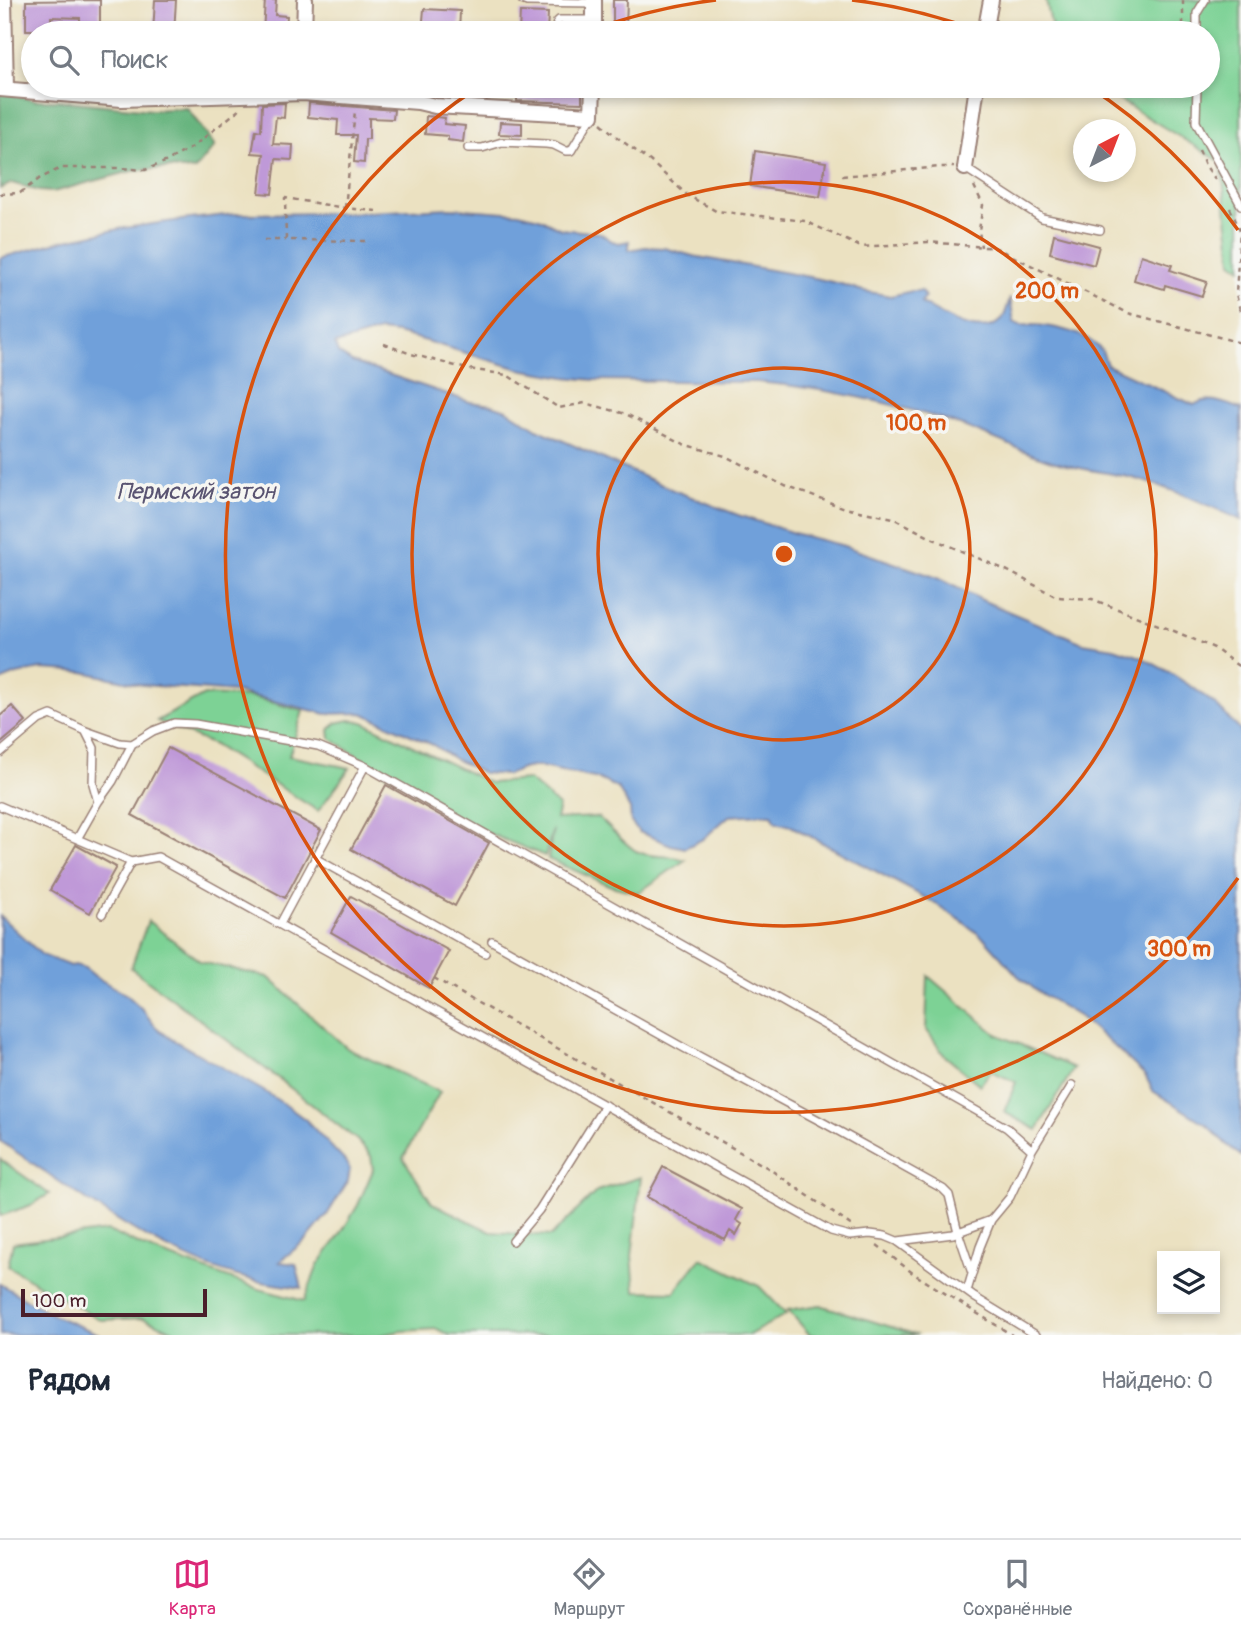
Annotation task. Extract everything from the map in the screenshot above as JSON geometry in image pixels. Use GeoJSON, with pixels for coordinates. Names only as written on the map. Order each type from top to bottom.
{"type":"FeatureCollection","features":[{"type":"Feature","properties":{"kind":"street"},"geometry":{"type":"LineString","coordinates":[[304,21],[305,0]]}},
{"type":"Feature","properties":{"kind":"street"},"geometry":{"type":"LineString","coordinates":[[987,21],[991,0]]}},
{"type":"Feature","properties":{"kind":"street"},"geometry":{"type":"LineString","coordinates":[[594,1],[594,21]]}},
{"type":"Feature","properties":{"kind":"street"},"geometry":{"type":"LineString","coordinates":[[3,9],[3,89],[21,91]]}},
{"type":"Feature","properties":{"kind":"street"},"geometry":{"type":"LineString","coordinates":[[110,98],[140,98]]}},
{"type":"Feature","properties":{"kind":"street"},"geometry":{"type":"LineString","coordinates":[[369,98],[435,106],[592,115],[593,98]]}},
{"type":"Feature","properties":{"kind":"street"},"geometry":{"type":"LineString","coordinates":[[965,168],[975,98]]}},
{"type":"Feature","properties":{"kind":"lane"},"geometry":{"type":"LineString","coordinates":[[522,0],[594,1]]}},
{"type":"Feature","properties":{"kind":"lane"},"geometry":{"type":"LineString","coordinates":[[1197,21],[1197,13],[1205,0]]}},
{"type":"Feature","properties":{"kind":"lane"},"geometry":{"type":"LineString","coordinates":[[1196,98],[1196,122],[1241,205]]}},
{"type":"Feature","properties":{"kind":"lane"},"geometry":{"type":"LineString","coordinates":[[468,148],[482,148],[502,142],[554,145],[571,151],[592,115]]}},
{"type":"Feature","properties":{"kind":"lane"},"geometry":{"type":"LineString","coordinates":[[965,168],[1042,218],[1100,230]]}},
{"type":"Feature","properties":{"kind":"lane"},"geometry":{"type":"LineString","coordinates":[[0,753],[44,717],[51,715],[86,731],[120,743],[132,744]]}},
{"type":"Feature","properties":{"kind":"lane"},"geometry":{"type":"LineString","coordinates":[[77,839],[132,744],[153,731],[174,723],[195,724],[318,746],[365,766],[1007,1128],[1032,1150]]}},
{"type":"Feature","properties":{"kind":"lane"},"geometry":{"type":"LineString","coordinates":[[86,731],[94,748],[93,784],[98,802]]}},
{"type":"Feature","properties":{"kind":"lane"},"geometry":{"type":"LineString","coordinates":[[280,924],[365,766]]}},
{"type":"Feature","properties":{"kind":"lane"},"geometry":{"type":"LineString","coordinates":[[0,806],[131,862],[158,857],[831,1231],[849,1236],[885,1236],[897,1241],[967,1291],[1036,1335]]}},
{"type":"Feature","properties":{"kind":"lane"},"geometry":{"type":"LineString","coordinates":[[315,858],[485,953]]}},
{"type":"Feature","properties":{"kind":"lane"},"geometry":{"type":"LineString","coordinates":[[102,914],[131,862]]}},
{"type":"Feature","properties":{"kind":"lane"},"geometry":{"type":"LineString","coordinates":[[492,940],[943,1189],[948,1195],[972,1273]]}},
{"type":"Feature","properties":{"kind":"lane"},"geometry":{"type":"LineString","coordinates":[[967,1291],[991,1220],[1010,1197],[1032,1150],[1072,1085]]}},
{"type":"Feature","properties":{"kind":"lane"},"geometry":{"type":"LineString","coordinates":[[513,1241],[539,1210],[605,1105]]}},
{"type":"Feature","properties":{"kind":"lane"},"geometry":{"type":"LineString","coordinates":[[897,1241],[953,1234],[991,1220]]}},
{"type":"Feature","properties":{"kind":"path"},"geometry":{"type":"LineString","coordinates":[[1183,0],[1183,21]]}},
{"type":"Feature","properties":{"kind":"path"},"geometry":{"type":"LineString","coordinates":[[345,208],[357,98]]}},
{"type":"Feature","properties":{"kind":"path"},"geometry":{"type":"LineString","coordinates":[[0,194],[20,193],[61,168],[145,170],[191,148],[246,105]]}},
{"type":"Feature","properties":{"kind":"path"},"geometry":{"type":"LineString","coordinates":[[592,115],[650,161],[687,195],[716,211],[806,221],[861,247],[928,242],[996,248],[1128,313],[1241,343]]}},
{"type":"Feature","properties":{"kind":"path"},"geometry":{"type":"LineString","coordinates":[[1196,141],[1205,165],[1218,184]]}},
{"type":"Feature","properties":{"kind":"path"},"geometry":{"type":"LineString","coordinates":[[842,176],[940,167],[965,168],[982,205],[979,230],[981,247]]}},
{"type":"Feature","properties":{"kind":"path"},"geometry":{"type":"LineString","coordinates":[[286,240],[285,198],[376,211]]}},
{"type":"Feature","properties":{"kind":"path"},"geometry":{"type":"LineString","coordinates":[[1230,206],[1240,230],[1236,294],[1241,314]]}},
{"type":"Feature","properties":{"kind":"path"},"geometry":{"type":"LineString","coordinates":[[264,240],[366,241]]}},
{"type":"Feature","properties":{"kind":"path"},"geometry":{"type":"LineString","coordinates":[[384,344],[463,368],[507,375],[559,408],[585,403],[626,414],[684,444],[725,456],[785,486],[845,508],[894,518],[1057,597],[1092,598],[1164,627],[1214,648],[1241,668]]}},
{"type":"Feature","properties":{"kind":"path"},"geometry":{"type":"LineString","coordinates":[[434,978],[768,1168],[914,1274],[1012,1335]]}},
{"type":"Feature","properties":{"kind":"green space"},"geometry":{"type":"Polygon","coordinates":[[[1046,0],[1241,0],[1241,268],[1232,262],[1221,162],[1116,98],[1220,98],[1220,21],[1050,21],[1046,0]]]}},
{"type":"Feature","properties":{"kind":"green space"},"geometry":{"type":"Polygon","coordinates":[[[0,92],[36,100],[152,110],[187,108],[215,146],[195,170],[167,168],[132,171],[53,192],[12,183],[0,189],[0,92]]]}},
{"type":"Feature","properties":{"kind":"green space"},"geometry":{"type":"Polygon","coordinates":[[[204,695],[252,697],[303,711],[289,756],[350,768],[318,811],[214,745],[157,721],[204,695]]]}},
{"type":"Feature","properties":{"kind":"green space"},"geometry":{"type":"Polygon","coordinates":[[[350,720],[363,722],[490,783],[529,780],[559,806],[556,819],[598,817],[636,851],[685,860],[638,893],[611,886],[548,859],[553,829],[545,856],[463,823],[330,738],[329,730],[336,723],[350,720]]]}},
{"type":"Feature","properties":{"kind":"green space"},"geometry":{"type":"Polygon","coordinates":[[[148,921],[201,962],[268,977],[348,1049],[440,1092],[403,1158],[432,1203],[491,1232],[551,1236],[597,1191],[641,1177],[632,1256],[635,1291],[674,1292],[701,1258],[759,1286],[786,1314],[749,1335],[449,1335],[437,1329],[381,1335],[184,1335],[143,1318],[101,1320],[27,1278],[8,1266],[13,1243],[108,1231],[159,1253],[259,1289],[304,1301],[318,1265],[358,1205],[373,1170],[371,1156],[357,1140],[131,968],[148,921]]]}},
{"type":"Feature","properties":{"kind":"green space"},"geometry":{"type":"Polygon","coordinates":[[[928,976],[996,1034],[1074,1068],[1037,1130],[1004,1112],[1016,1082],[991,1071],[980,1085],[944,1055],[926,1029],[928,976]]]}},
{"type":"Feature","properties":{"kind":"green space"},"geometry":{"type":"Polygon","coordinates":[[[0,1159],[49,1194],[31,1205],[0,1216],[0,1159]]]}},
{"type":"Feature","properties":{"kind":"green space"},"geometry":{"type":"Polygon","coordinates":[[[820,1305],[917,1335],[810,1335],[788,1310],[820,1305]]]}},
{"type":"Feature","properties":{"kind":"water","name":"Пермский затон"},"geometry":{"type":"Polygon","coordinates":[[[450,208],[519,213],[539,218],[561,229],[600,233],[619,243],[629,241],[629,250],[664,248],[891,296],[921,291],[925,297],[921,303],[950,319],[972,327],[983,328],[1002,319],[1010,298],[1014,322],[1017,324],[1051,327],[1079,335],[1100,349],[1107,365],[1194,405],[1211,401],[1241,409],[1241,520],[1160,486],[1054,462],[954,423],[857,397],[757,382],[594,380],[565,377],[519,369],[419,339],[380,331],[335,344],[338,353],[352,362],[470,402],[507,410],[537,429],[673,490],[738,515],[841,545],[935,577],[1083,643],[1114,648],[1141,657],[1169,672],[1216,705],[1241,731],[1241,1156],[1207,1125],[1153,1091],[1145,1075],[1115,1047],[1080,1017],[1018,976],[985,939],[963,922],[930,900],[791,826],[776,822],[772,814],[729,816],[703,839],[685,848],[639,832],[631,822],[630,809],[618,788],[599,779],[537,766],[507,775],[483,773],[433,745],[362,713],[326,714],[236,692],[143,685],[83,672],[41,669],[0,681],[0,258],[61,241],[124,228],[235,214],[348,213],[450,208]]]}},
{"type":"Feature","properties":{"kind":"water"},"geometry":{"type":"Polygon","coordinates":[[[0,916],[42,955],[70,966],[85,968],[127,995],[156,1027],[170,1038],[287,1106],[306,1120],[345,1161],[350,1169],[348,1181],[327,1215],[307,1239],[279,1262],[296,1264],[302,1288],[249,1279],[182,1255],[119,1221],[0,1141],[0,916]]]}},
{"type":"Feature","properties":{"kind":"water"},"geometry":{"type":"Polygon","coordinates":[[[0,1284],[55,1316],[101,1335],[0,1335],[0,1284]]]}},
{"type":"Feature","properties":{"kind":"building"},"geometry":{"type":"Polygon","coordinates":[[[100,0],[100,21],[51,17],[51,21],[26,21],[26,1],[100,0]]]}},
{"type":"Feature","properties":{"kind":"building"},"geometry":{"type":"Polygon","coordinates":[[[155,0],[176,0],[175,21],[154,21],[155,0]]]}},
{"type":"Feature","properties":{"kind":"building"},"geometry":{"type":"Polygon","coordinates":[[[265,0],[276,0],[275,15],[287,16],[287,21],[264,21],[265,0]]]}},
{"type":"Feature","properties":{"kind":"building"},"geometry":{"type":"Polygon","coordinates":[[[613,0],[627,0],[626,21],[613,21],[613,0]]]}},
{"type":"Feature","properties":{"kind":"building"},"geometry":{"type":"Polygon","coordinates":[[[424,9],[460,11],[460,21],[423,21],[424,9]]]}},
{"type":"Feature","properties":{"kind":"building"},"geometry":{"type":"Polygon","coordinates":[[[520,12],[548,13],[548,21],[520,21],[520,12]]]}},
{"type":"Feature","properties":{"kind":"building"},"geometry":{"type":"Polygon","coordinates":[[[517,98],[582,98],[582,103],[517,101],[517,98]]]}},
{"type":"Feature","properties":{"kind":"building"},"geometry":{"type":"Polygon","coordinates":[[[285,103],[284,118],[276,117],[273,144],[293,145],[292,160],[276,159],[272,194],[259,193],[264,154],[252,153],[256,130],[261,131],[262,104],[285,103]]]}},
{"type":"Feature","properties":{"kind":"building"},"geometry":{"type":"Polygon","coordinates":[[[309,103],[394,110],[393,119],[369,118],[369,139],[365,139],[364,163],[354,162],[356,135],[337,135],[338,120],[308,117],[309,103]]]}},
{"type":"Feature","properties":{"kind":"building"},"geometry":{"type":"Polygon","coordinates":[[[426,116],[445,118],[444,124],[465,126],[463,142],[448,140],[448,136],[425,134],[426,116]]]}},
{"type":"Feature","properties":{"kind":"building"},"geometry":{"type":"Polygon","coordinates":[[[500,122],[522,123],[522,135],[499,134],[500,122]]]}},
{"type":"Feature","properties":{"kind":"building"},"geometry":{"type":"Polygon","coordinates":[[[755,151],[826,162],[820,197],[750,186],[755,151]]]}},
{"type":"Feature","properties":{"kind":"building"},"geometry":{"type":"Polygon","coordinates":[[[1054,234],[1099,246],[1094,265],[1050,253],[1054,234]]]}},
{"type":"Feature","properties":{"kind":"building"},"geometry":{"type":"Polygon","coordinates":[[[1141,255],[1172,265],[1170,270],[1207,282],[1202,296],[1165,285],[1164,289],[1134,280],[1141,255]]]}},
{"type":"Feature","properties":{"kind":"building"},"geometry":{"type":"Polygon","coordinates":[[[12,706],[26,722],[0,744],[0,716],[12,706]]]}},
{"type":"Feature","properties":{"kind":"building"},"geometry":{"type":"Polygon","coordinates":[[[168,748],[321,830],[285,898],[132,815],[168,748]]]}},
{"type":"Feature","properties":{"kind":"building"},"geometry":{"type":"Polygon","coordinates":[[[386,785],[489,843],[455,906],[351,849],[386,785]]]}},
{"type":"Feature","properties":{"kind":"building"},"geometry":{"type":"Polygon","coordinates":[[[76,845],[116,867],[90,913],[50,890],[76,845]]]}},
{"type":"Feature","properties":{"kind":"building"},"geometry":{"type":"Polygon","coordinates":[[[351,896],[449,951],[429,988],[331,932],[351,896]]]}},
{"type":"Feature","properties":{"kind":"building"},"geometry":{"type":"Polygon","coordinates":[[[663,1167],[742,1209],[736,1220],[742,1224],[736,1235],[730,1231],[725,1240],[647,1197],[663,1167]]]}}]}
